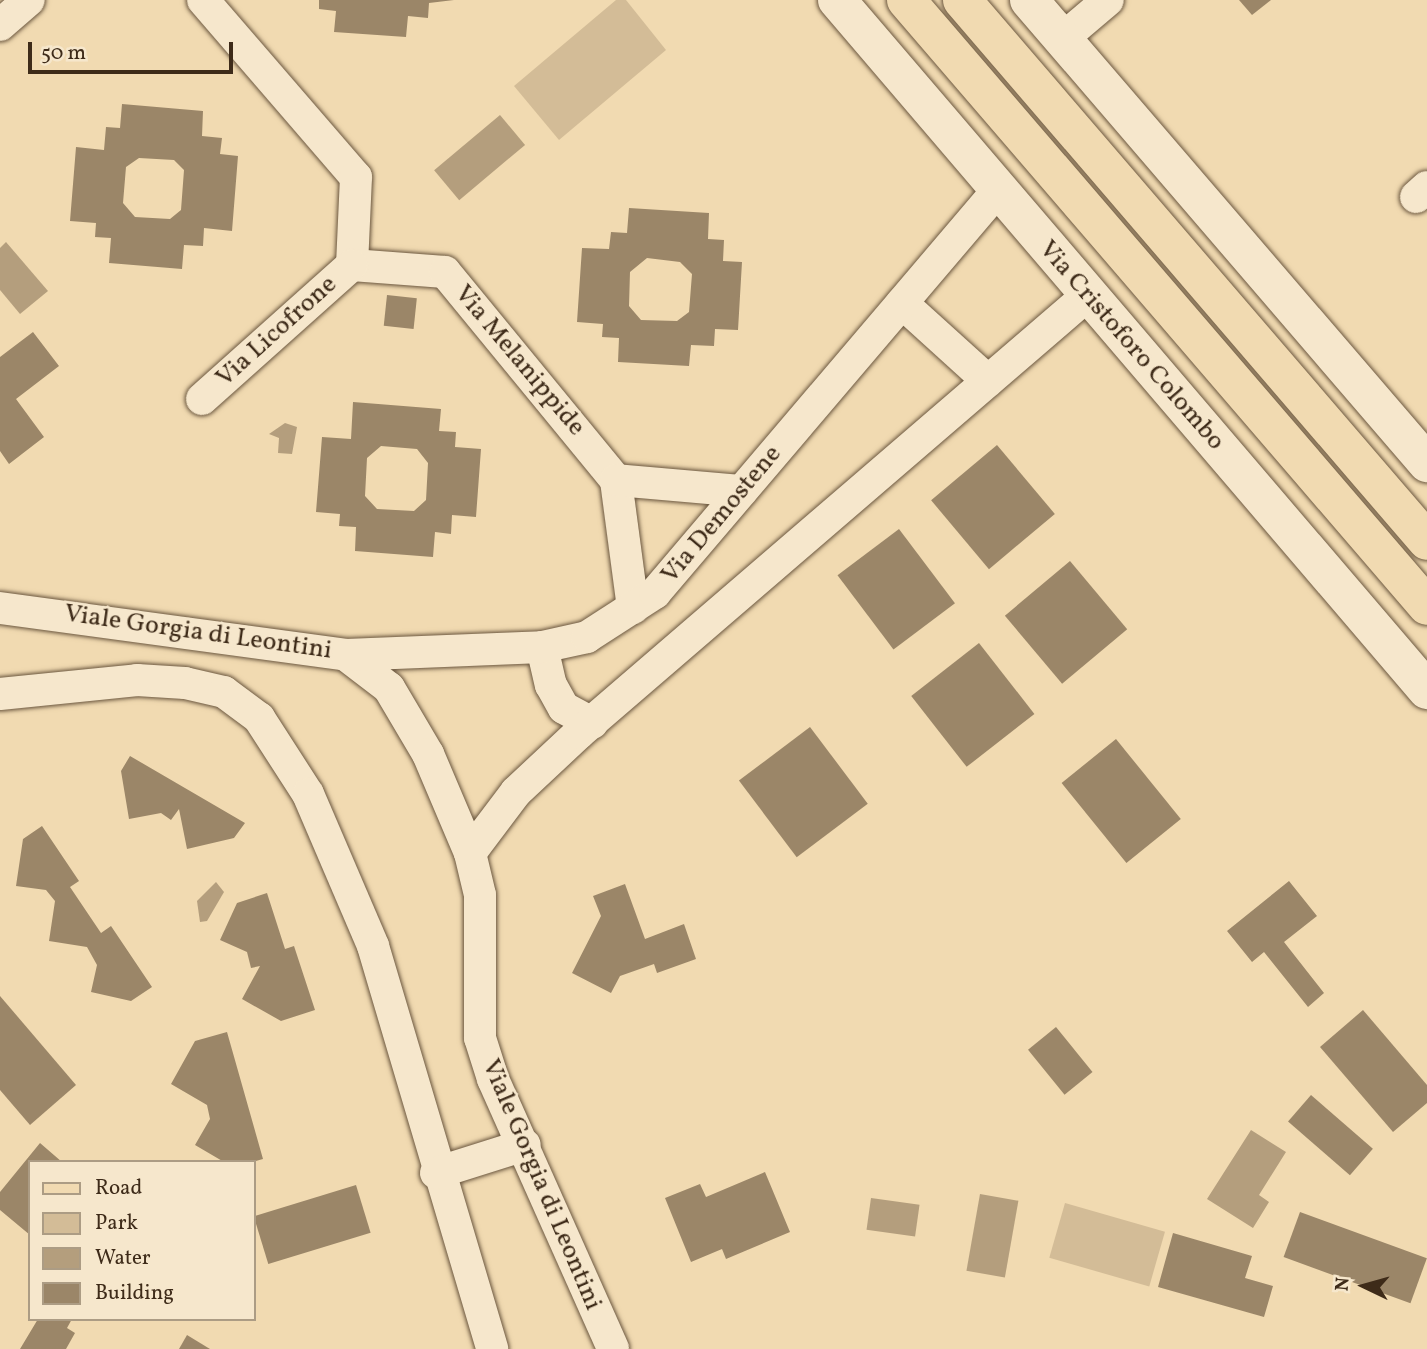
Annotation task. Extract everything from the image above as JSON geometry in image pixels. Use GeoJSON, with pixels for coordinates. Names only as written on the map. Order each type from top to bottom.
{"type":"FeatureCollection","features":[{"type":"Feature","properties":{"kind":"main road","name":"Via Cristoforo Colombo"},"geometry":{"type":"LineString","coordinates":[[906,0],[1427,606]]}},
{"type":"Feature","properties":{"kind":"main road"},"geometry":{"type":"LineString","coordinates":[[962,0],[1427,541]]}},
{"type":"Feature","properties":{"kind":"street"},"geometry":{"type":"LineString","coordinates":[[0,25],[29,0]]}},
{"type":"Feature","properties":{"kind":"street"},"geometry":{"type":"LineString","coordinates":[[203,0],[356,177],[352,265]]}},
{"type":"Feature","properties":{"kind":"street","name":"Via Cristoforo Colombo"},"geometry":{"type":"LineString","coordinates":[[837,0],[1427,690]]}},
{"type":"Feature","properties":{"kind":"street"},"geometry":{"type":"LineString","coordinates":[[1029,0],[1427,463]]}},
{"type":"Feature","properties":{"kind":"street"},"geometry":{"type":"LineString","coordinates":[[1062,39],[1108,0]]}},
{"type":"Feature","properties":{"kind":"street","name":"Via Demostene"},"geometry":{"type":"LineString","coordinates":[[346,655],[542,647],[587,637],[655,593],[998,190]]}},
{"type":"Feature","properties":{"kind":"street","name":"Via Licofrone"},"geometry":{"type":"LineString","coordinates":[[202,399],[352,265]]}},
{"type":"Feature","properties":{"kind":"street","name":"Via Melanippide"},"geometry":{"type":"LineString","coordinates":[[352,265],[445,272],[616,480]]}},
{"type":"Feature","properties":{"kind":"street"},"geometry":{"type":"LineString","coordinates":[[470,853],[516,792],[592,723],[1089,294]]}},
{"type":"Feature","properties":{"kind":"street"},"geometry":{"type":"LineString","coordinates":[[902,303],[988,381]]}},
{"type":"Feature","properties":{"kind":"street"},"geometry":{"type":"LineString","coordinates":[[633,608],[616,480],[742,491]]}},
{"type":"Feature","properties":{"kind":"street","name":"Viale Gorgia di Leontini"},"geometry":{"type":"LineString","coordinates":[[0,608],[346,655],[389,688],[428,754],[470,853],[480,895],[480,1038],[613,1349]]}},
{"type":"Feature","properties":{"kind":"street"},"geometry":{"type":"LineString","coordinates":[[542,647],[551,685],[564,708],[592,723]]}},
{"type":"Feature","properties":{"kind":"street","name":"Viale Gorgia di Leontini"},"geometry":{"type":"LineString","coordinates":[[0,694],[137,680],[185,683],[224,692],[259,718],[308,794],[373,946],[436,1173],[492,1349]]}},
{"type":"Feature","properties":{"kind":"street"},"geometry":{"type":"LineString","coordinates":[[436,1173],[525,1145]]}},
{"type":"Feature","properties":{"kind":"green space"},"geometry":{"type":"Polygon","coordinates":[[[616,0],[626,0],[666,50],[559,140],[514,86],[616,0]]]}},
{"type":"Feature","properties":{"kind":"green space"},"geometry":{"type":"Polygon","coordinates":[[[1065,1203],[1165,1232],[1149,1286],[1049,1258],[1065,1203]]]}},
{"type":"Feature","properties":{"kind":"water"},"geometry":{"type":"Polygon","coordinates":[[[500,115],[525,145],[459,200],[434,170],[500,115]]]}},
{"type":"Feature","properties":{"kind":"water"},"geometry":{"type":"Polygon","coordinates":[[[6,242],[48,291],[20,314],[0,290],[0,248],[6,242]]]}},
{"type":"Feature","properties":{"kind":"water"},"geometry":{"type":"Polygon","coordinates":[[[285,423],[297,427],[292,454],[278,453],[279,438],[269,434],[285,423]]]}},
{"type":"Feature","properties":{"kind":"water"},"geometry":{"type":"Polygon","coordinates":[[[216,882],[224,892],[207,921],[200,922],[197,901],[216,882]]]}},
{"type":"Feature","properties":{"kind":"water"},"geometry":{"type":"Polygon","coordinates":[[[1251,1130],[1286,1152],[1259,1195],[1269,1202],[1253,1228],[1207,1199],[1251,1130]]]}},
{"type":"Feature","properties":{"kind":"water"},"geometry":{"type":"Polygon","coordinates":[[[980,1194],[1018,1201],[1005,1278],[966,1271],[980,1194]]]}},
{"type":"Feature","properties":{"kind":"water"},"geometry":{"type":"Polygon","coordinates":[[[871,1198],[920,1205],[915,1237],[867,1230],[871,1198]]]}},
{"type":"Feature","properties":{"kind":"building"},"geometry":{"type":"Polygon","coordinates":[[[319,0],[454,0],[429,3],[428,18],[408,16],[406,37],[334,32],[336,11],[319,9],[319,0]]]}},
{"type":"Feature","properties":{"kind":"building"},"geometry":{"type":"Polygon","coordinates":[[[1239,0],[1271,0],[1252,15],[1239,0]]]}},
{"type":"Feature","properties":{"kind":"building"},"geometry":{"type":"Polygon","coordinates":[[[122,104],[203,111],[202,136],[222,138],[220,154],[238,156],[232,231],[204,228],[203,246],[184,245],[182,269],[109,263],[111,238],[95,237],[96,223],[70,221],[76,147],[104,150],[106,127],[120,128],[122,104]],[[139,158],[126,167],[123,203],[135,217],[170,219],[181,210],[184,170],[174,160],[139,158]]]}},
{"type":"Feature","properties":{"kind":"building"},"geometry":{"type":"Polygon","coordinates":[[[629,208],[709,213],[708,239],[724,240],[723,261],[742,262],[738,330],[715,329],[714,346],[691,345],[689,366],[618,362],[619,338],[602,337],[603,324],[577,322],[582,248],[609,249],[611,232],[627,233],[629,208]],[[647,258],[630,272],[629,306],[641,320],[677,321],[689,312],[692,274],[680,262],[647,258]]]}},
{"type":"Feature","properties":{"kind":"building"},"geometry":{"type":"Polygon","coordinates":[[[387,295],[417,298],[414,329],[384,326],[387,295]]]}},
{"type":"Feature","properties":{"kind":"building"},"geometry":{"type":"Polygon","coordinates":[[[33,332],[59,366],[16,399],[44,437],[9,464],[0,451],[0,357],[33,332]]]}},
{"type":"Feature","properties":{"kind":"building"},"geometry":{"type":"Polygon","coordinates":[[[353,402],[441,409],[439,431],[456,432],[455,447],[481,449],[476,517],[452,515],[451,534],[435,532],[433,557],[355,551],[356,527],[339,526],[340,514],[316,512],[322,437],[351,439],[353,402]],[[381,446],[367,458],[365,496],[377,509],[414,511],[426,500],[428,463],[417,449],[381,446]]]}},
{"type":"Feature","properties":{"kind":"building"},"geometry":{"type":"Polygon","coordinates":[[[997,445],[1055,514],[989,569],[931,500],[997,445]]]}},
{"type":"Feature","properties":{"kind":"building"},"geometry":{"type":"Polygon","coordinates":[[[899,529],[955,603],[893,650],[838,575],[899,529]]]}},
{"type":"Feature","properties":{"kind":"building"},"geometry":{"type":"Polygon","coordinates":[[[1070,561],[1127,629],[1062,684],[1005,616],[1070,561]]]}},
{"type":"Feature","properties":{"kind":"building"},"geometry":{"type":"Polygon","coordinates":[[[979,643],[1034,714],[967,767],[911,696],[979,643]]]}},
{"type":"Feature","properties":{"kind":"building"},"geometry":{"type":"Polygon","coordinates":[[[810,727],[868,804],[797,857],[739,781],[810,727]]]}},
{"type":"Feature","properties":{"kind":"building"},"geometry":{"type":"Polygon","coordinates":[[[1116,739],[1181,819],[1126,863],[1062,783],[1116,739]]]}},
{"type":"Feature","properties":{"kind":"building"},"geometry":{"type":"Polygon","coordinates":[[[130,756],[245,823],[234,838],[187,849],[179,809],[171,820],[161,813],[129,819],[121,771],[130,756]]]}},
{"type":"Feature","properties":{"kind":"building"},"geometry":{"type":"Polygon","coordinates":[[[42,826],[79,881],[70,887],[101,933],[111,926],[152,987],[131,1001],[91,992],[97,965],[87,947],[49,941],[55,901],[46,890],[16,886],[23,839],[42,826]]]}},
{"type":"Feature","properties":{"kind":"building"},"geometry":{"type":"Polygon","coordinates":[[[1289,881],[1317,916],[1284,942],[1324,993],[1308,1007],[1264,952],[1252,962],[1227,931],[1289,881]]]}},
{"type":"Feature","properties":{"kind":"building"},"geometry":{"type":"Polygon","coordinates":[[[625,884],[645,939],[684,924],[696,959],[657,973],[654,964],[620,976],[611,993],[572,973],[601,916],[593,896],[625,884]]]}},
{"type":"Feature","properties":{"kind":"building"},"geometry":{"type":"Polygon","coordinates":[[[267,893],[285,949],[294,946],[315,1010],[281,1021],[242,999],[260,966],[251,968],[247,952],[220,940],[237,903],[267,893]]]}},
{"type":"Feature","properties":{"kind":"building"},"geometry":{"type":"Polygon","coordinates":[[[0,996],[76,1085],[30,1125],[0,1090],[0,996]]]}},
{"type":"Feature","properties":{"kind":"building"},"geometry":{"type":"Polygon","coordinates":[[[1363,1010],[1427,1085],[1427,1103],[1393,1132],[1320,1047],[1363,1010]]]}},
{"type":"Feature","properties":{"kind":"building"},"geometry":{"type":"Polygon","coordinates":[[[1056,1027],[1093,1072],[1065,1095],[1028,1050],[1056,1027]]]}},
{"type":"Feature","properties":{"kind":"building"},"geometry":{"type":"Polygon","coordinates":[[[227,1032],[263,1159],[221,1160],[195,1145],[210,1119],[207,1105],[171,1084],[195,1041],[227,1032]]]}},
{"type":"Feature","properties":{"kind":"building"},"geometry":{"type":"Polygon","coordinates":[[[1311,1095],[1373,1149],[1350,1175],[1288,1121],[1311,1095]]]}},
{"type":"Feature","properties":{"kind":"building"},"geometry":{"type":"Polygon","coordinates":[[[40,1143],[60,1160],[28,1160],[28,1233],[0,1210],[0,1192],[40,1143]]]}},
{"type":"Feature","properties":{"kind":"building"},"geometry":{"type":"Polygon","coordinates":[[[765,1172],[790,1232],[726,1259],[722,1249],[691,1262],[665,1198],[700,1184],[706,1197],[765,1172]]]}},
{"type":"Feature","properties":{"kind":"building"},"geometry":{"type":"Polygon","coordinates":[[[356,1185],[371,1233],[268,1264],[256,1216],[356,1185]]]}},
{"type":"Feature","properties":{"kind":"building"},"geometry":{"type":"Polygon","coordinates":[[[1300,1212],[1427,1258],[1410,1303],[1284,1257],[1300,1212]]]}},
{"type":"Feature","properties":{"kind":"building"},"geometry":{"type":"Polygon","coordinates":[[[1173,1233],[1252,1256],[1245,1278],[1273,1286],[1264,1317],[1158,1287],[1173,1233]]]}},
{"type":"Feature","properties":{"kind":"building"},"geometry":{"type":"Polygon","coordinates":[[[37,1321],[71,1321],[67,1328],[75,1333],[66,1349],[20,1349],[37,1321]]]}},
{"type":"Feature","properties":{"kind":"building"},"geometry":{"type":"Polygon","coordinates":[[[187,1335],[210,1349],[179,1349],[187,1335]]]}}]}
